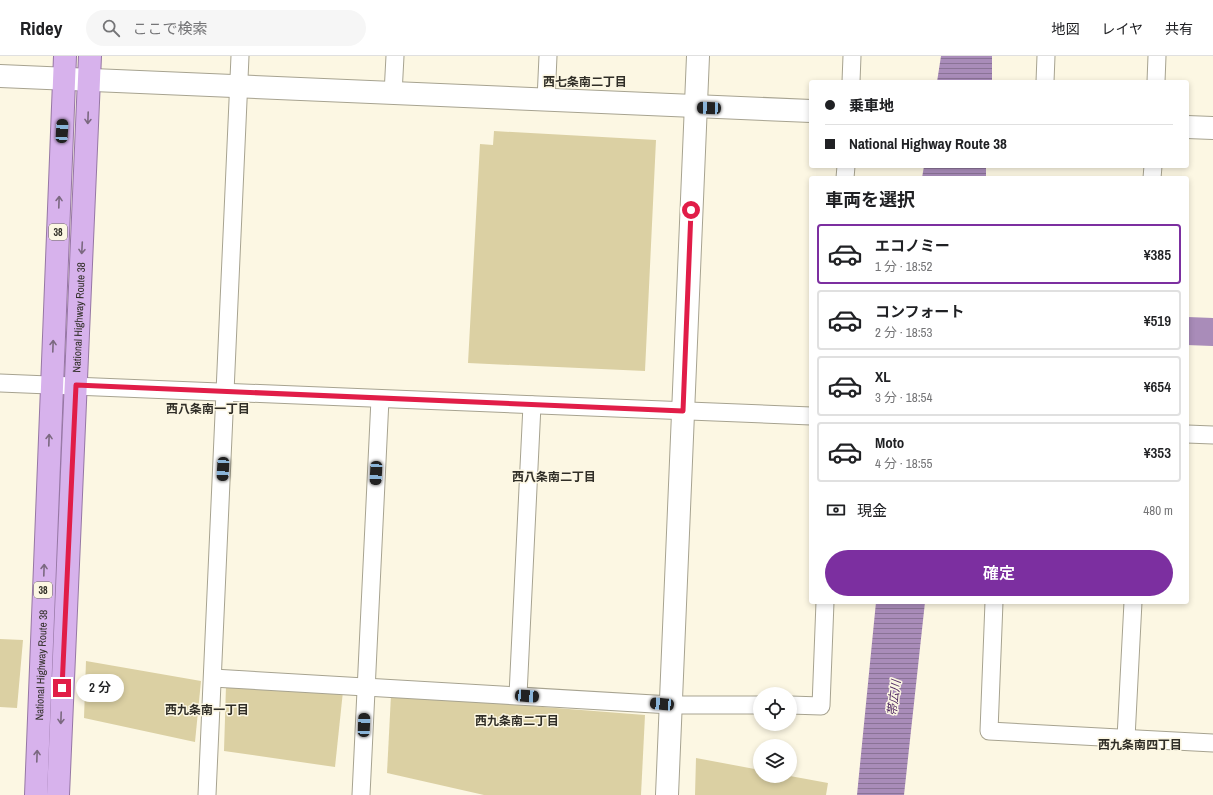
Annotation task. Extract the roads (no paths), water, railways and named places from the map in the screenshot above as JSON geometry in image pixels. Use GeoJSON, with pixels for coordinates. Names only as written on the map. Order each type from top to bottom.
{"type":"FeatureCollection","features":[{"type":"Feature","properties":{"kind":"highway","name":"National Highway Route 38"},"geometry":{"type":"LineString","coordinates":[[36,795],[65,56]]}},
{"type":"Feature","properties":{"kind":"highway","name":"National Highway Route 38"},"geometry":{"type":"LineString","coordinates":[[58,795],[90,56]]}},
{"type":"Feature","properties":{"kind":"street"},"geometry":{"type":"LineString","coordinates":[[207,795],[240,56]]}},
{"type":"Feature","properties":{"kind":"street"},"geometry":{"type":"LineString","coordinates":[[393,94],[395,56]]}},
{"type":"Feature","properties":{"kind":"street"},"geometry":{"type":"LineString","coordinates":[[546,100],[548,56]]}},
{"type":"Feature","properties":{"kind":"street"},"geometry":{"type":"LineString","coordinates":[[667,795],[698,56]]}},
{"type":"Feature","properties":{"kind":"street"},"geometry":{"type":"LineString","coordinates":[[851,80],[852,56]]}},
{"type":"Feature","properties":{"kind":"street"},"geometry":{"type":"LineString","coordinates":[[1045,80],[1046,56]]}},
{"type":"Feature","properties":{"kind":"street"},"geometry":{"type":"LineString","coordinates":[[1156,80],[1157,56]]}},
{"type":"Feature","properties":{"kind":"street"},"geometry":{"type":"LineString","coordinates":[[0,76],[809,111]]}},
{"type":"Feature","properties":{"kind":"street"},"geometry":{"type":"LineString","coordinates":[[1189,127],[1213,128]]}},
{"type":"Feature","properties":{"kind":"street"},"geometry":{"type":"LineString","coordinates":[[0,383],[809,416]]}},
{"type":"Feature","properties":{"kind":"street"},"geometry":{"type":"LineString","coordinates":[[361,795],[380,399]]}},
{"type":"Feature","properties":{"kind":"street"},"geometry":{"type":"LineString","coordinates":[[518,695],[532,405]]}},
{"type":"Feature","properties":{"kind":"street"},"geometry":{"type":"LineString","coordinates":[[1189,434],[1213,435]]}},
{"type":"Feature","properties":{"kind":"street"},"geometry":{"type":"LineString","coordinates":[[797,706],[821,706],[825,604]]}},
{"type":"Feature","properties":{"kind":"street"},"geometry":{"type":"LineString","coordinates":[[994,604],[989,731],[1213,743]]}},
{"type":"Feature","properties":{"kind":"street"},"geometry":{"type":"LineString","coordinates":[[1126,738],[1133,604]]}},
{"type":"Feature","properties":{"kind":"street"},"geometry":{"type":"LineString","coordinates":[[213,678],[671,705],[753,706]]}},
{"type":"Feature","properties":{"kind":"water"},"geometry":{"type":"Polygon","coordinates":[[[941,56],[992,56],[992,80],[937,80],[941,56]]]}},
{"type":"Feature","properties":{"kind":"water"},"geometry":{"type":"Polygon","coordinates":[[[924,168],[986,168],[986,176],[922,176],[924,168]]]}},
{"type":"Feature","properties":{"kind":"water","name":"帯広川"},"geometry":{"type":"Polygon","coordinates":[[[876,604],[925,604],[904,795],[857,795],[876,604]]]}},
{"type":"Feature","properties":{"kind":"waterway"},"geometry":{"type":"LineString","coordinates":[[1189,331],[1213,332]]}},
{"type":"Feature","properties":{"kind":"district","name":"西七条南二丁目"},"geometry":{"type":"Point","coordinates":[585,82]}},
{"type":"Feature","properties":{"kind":"district","name":"西八条南一丁目"},"geometry":{"type":"Point","coordinates":[208,409]}},
{"type":"Feature","properties":{"kind":"district","name":"西八条南二丁目"},"geometry":{"type":"Point","coordinates":[554,477]}},
{"type":"Feature","properties":{"kind":"district","name":"西九条南一丁目"},"geometry":{"type":"Point","coordinates":[207,710]}},
{"type":"Feature","properties":{"kind":"district","name":"西九条南二丁目"},"geometry":{"type":"Point","coordinates":[517,721]}},
{"type":"Feature","properties":{"kind":"district","name":"西九条南四丁目"},"geometry":{"type":"Point","coordinates":[1140,745]}}]}
